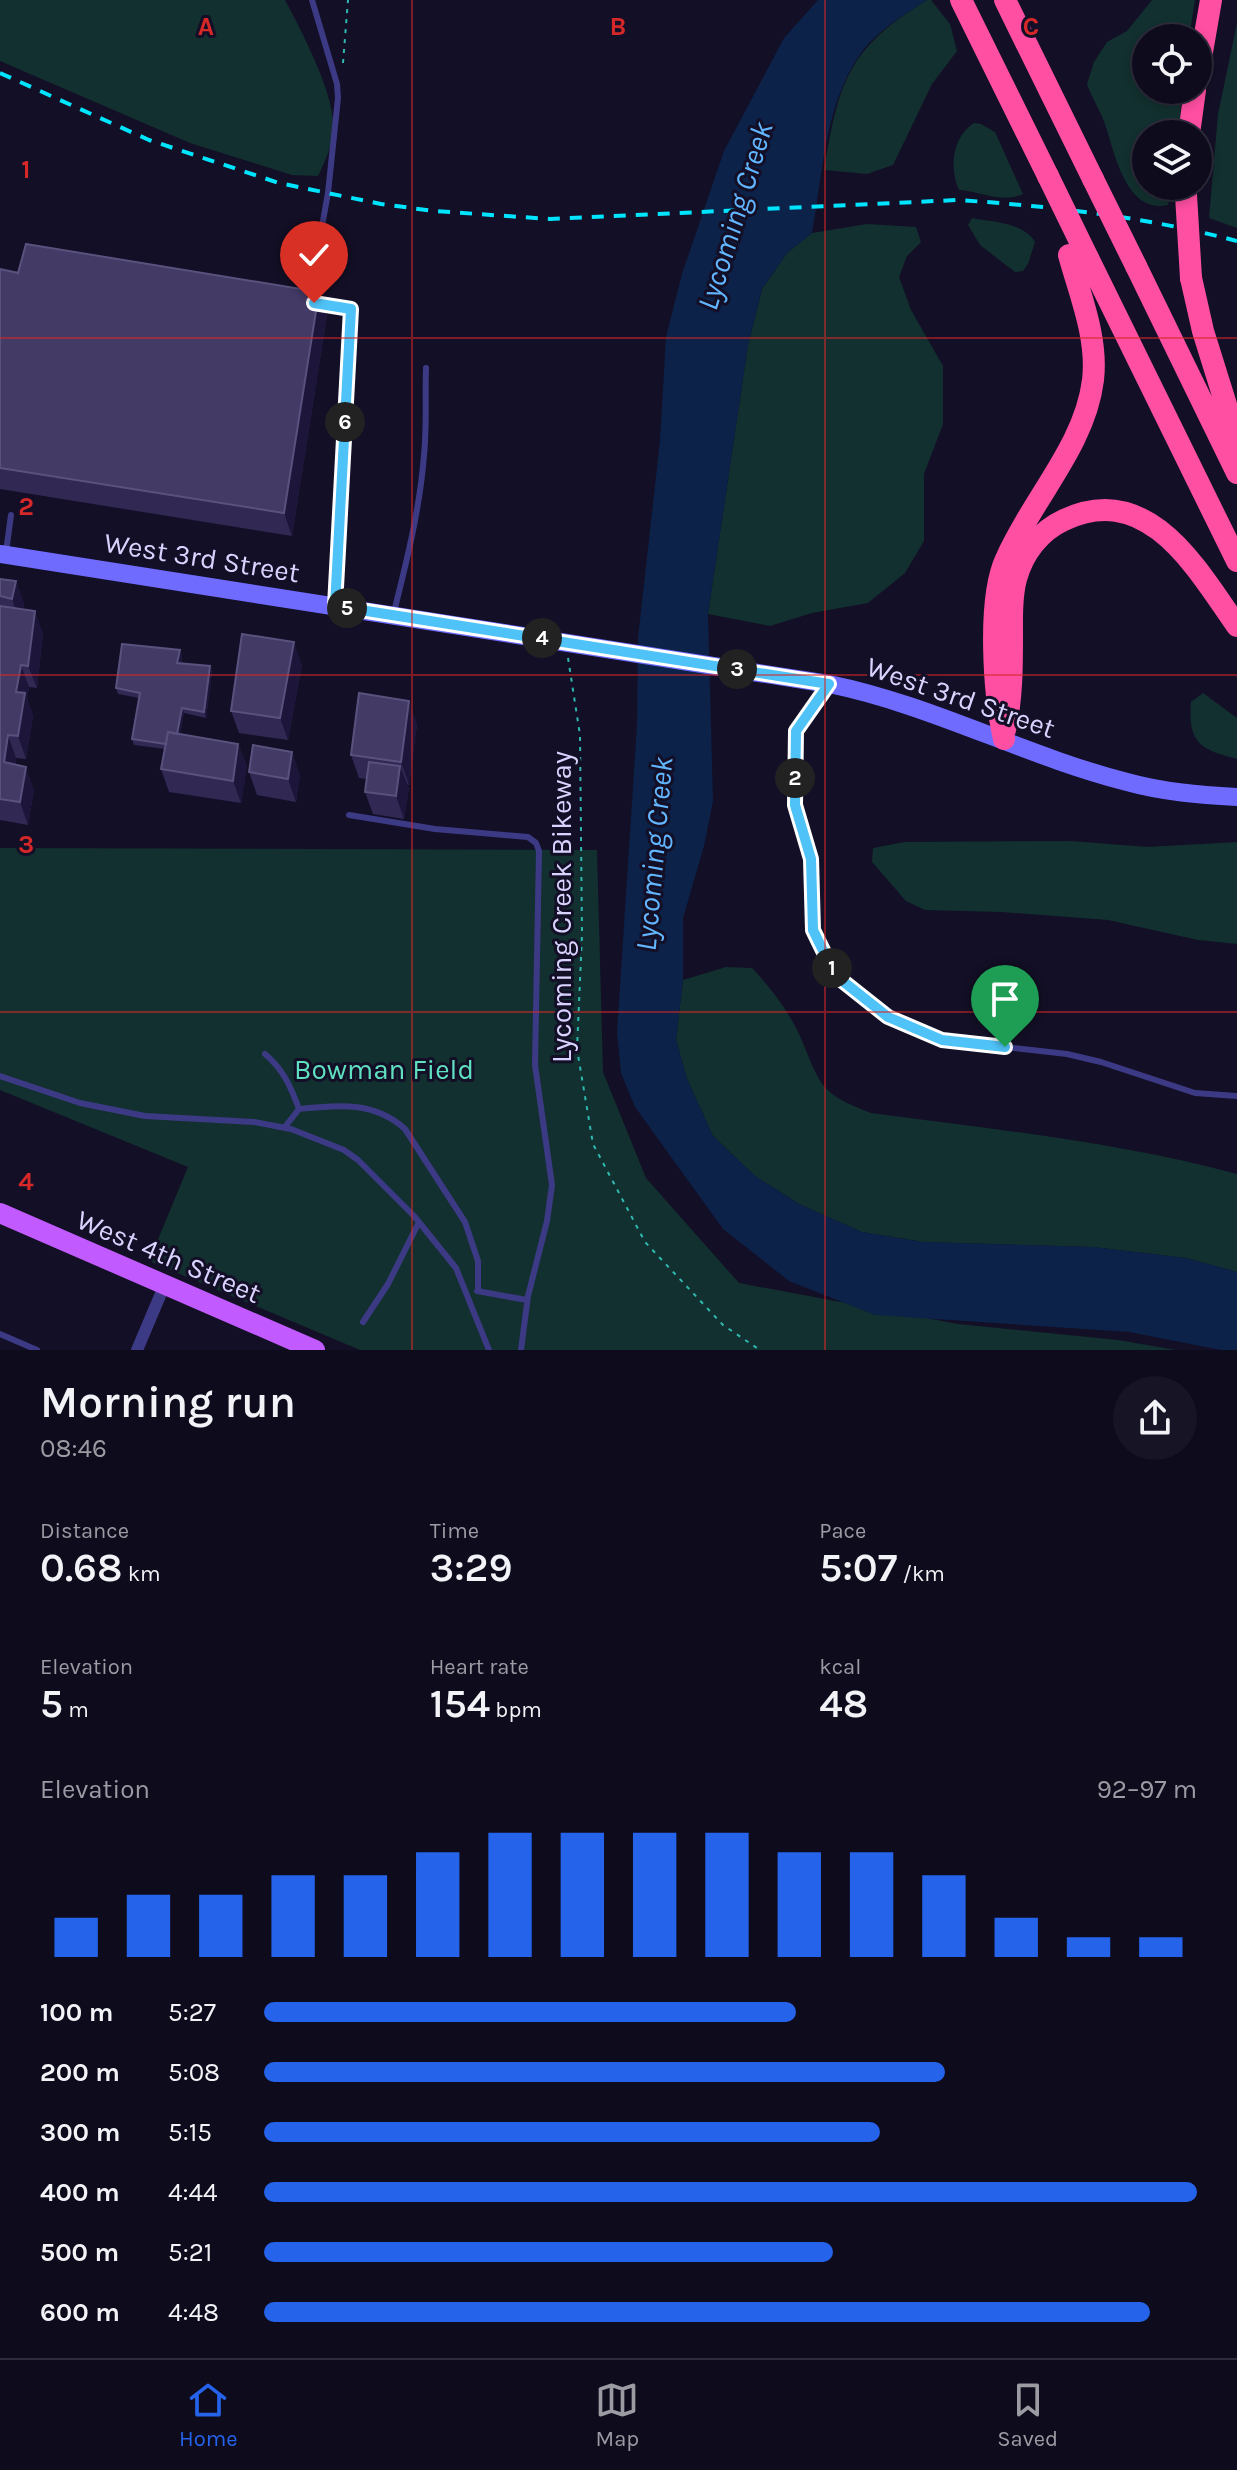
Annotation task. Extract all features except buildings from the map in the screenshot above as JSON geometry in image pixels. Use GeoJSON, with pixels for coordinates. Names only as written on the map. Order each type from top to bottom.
{"type":"FeatureCollection","features":[{"type":"Feature","properties":{"kind":"highway"},"geometry":{"type":"LineString","coordinates":[[961,0],[1048,176],[1079,256],[1237,561]]}},
{"type":"Feature","properties":{"kind":"highway"},"geometry":{"type":"LineString","coordinates":[[1005,0],[1237,473]]}},
{"type":"Feature","properties":{"kind":"highway"},"geometry":{"type":"LineString","coordinates":[[1207,24],[1211,0]]}},
{"type":"Feature","properties":{"kind":"highway"},"geometry":{"type":"LineString","coordinates":[[1187,200],[1191,278],[1203,331],[1237,440]]}},
{"type":"Feature","properties":{"kind":"highway"},"geometry":{"type":"LineString","coordinates":[[1004,739],[996,701],[996,604],[1001,570],[1077,432],[1093,381],[1092,343],[1079,256]]}},
{"type":"Feature","properties":{"kind":"highway"},"geometry":{"type":"LineString","coordinates":[[1004,739],[1012,701],[1012,604],[1017,575],[1025,556],[1039,538],[1066,519],[1109,510],[1138,516],[1156,526],[1180,549],[1237,626]]}},
{"type":"Feature","properties":{"kind":"main road","name":"West 3rd Street"},"geometry":{"type":"LineString","coordinates":[[3,555],[829,684],[906,703],[1084,770],[1129,783],[1173,792],[1237,797]]}},
{"type":"Feature","properties":{"kind":"main road","name":"West 4th Street"},"geometry":{"type":"LineString","coordinates":[[0,1213],[315,1350]]}},
{"type":"Feature","properties":{"kind":"street"},"geometry":{"type":"LineString","coordinates":[[137,1350],[165,1284]]}},
{"type":"Feature","properties":{"kind":"lane"},"geometry":{"type":"LineString","coordinates":[[312,0],[337,84],[337,128],[313,276],[314,303]]}},
{"type":"Feature","properties":{"kind":"lane"},"geometry":{"type":"LineString","coordinates":[[299,300],[351,309],[335,606]]}},
{"type":"Feature","properties":{"kind":"lane"},"geometry":{"type":"LineString","coordinates":[[393,615],[409,554],[425,454],[426,368]]}},
{"type":"Feature","properties":{"kind":"lane"},"geometry":{"type":"LineString","coordinates":[[3,555],[11,515]]}},
{"type":"Feature","properties":{"kind":"lane"},"geometry":{"type":"LineString","coordinates":[[829,684],[796,731],[795,805],[811,859],[813,930],[835,975],[888,1017],[942,1040],[1067,1054],[1195,1093],[1237,1096]]}},
{"type":"Feature","properties":{"kind":"lane"},"geometry":{"type":"LineString","coordinates":[[349,815],[435,829],[528,837],[536,843],[539,851],[535,1065],[552,1185],[549,1212],[527,1300],[521,1350]]}},
{"type":"Feature","properties":{"kind":"lane"},"geometry":{"type":"LineString","coordinates":[[265,1054],[284,1076],[299,1109]]}},
{"type":"Feature","properties":{"kind":"lane"},"geometry":{"type":"LineString","coordinates":[[0,1076],[80,1103],[145,1116],[254,1122],[284,1128],[323,1140],[351,1155],[419,1222],[456,1268],[489,1350]]}},
{"type":"Feature","properties":{"kind":"lane"},"geometry":{"type":"LineString","coordinates":[[284,1128],[299,1109],[333,1105],[359,1106],[378,1111],[405,1129],[465,1222],[478,1261],[478,1291]]}},
{"type":"Feature","properties":{"kind":"lane"},"geometry":{"type":"LineString","coordinates":[[363,1322],[388,1284],[419,1222]]}},
{"type":"Feature","properties":{"kind":"lane"},"geometry":{"type":"LineString","coordinates":[[466,1290],[527,1300]]}},
{"type":"Feature","properties":{"kind":"lane"},"geometry":{"type":"LineString","coordinates":[[0,1334],[37,1350]]}},
{"type":"Feature","properties":{"kind":"path"},"geometry":{"type":"LineString","coordinates":[[337,84],[344,59],[348,0]]}},
{"type":"Feature","properties":{"kind":"path","name":"Lycoming Creek Bikeway"},"geometry":{"type":"LineString","coordinates":[[562,642],[571,668],[580,735],[582,935],[577,1049],[593,1144],[645,1242],[723,1325],[760,1350]]}},
{"type":"Feature","properties":{"kind":"green space"},"geometry":{"type":"Polygon","coordinates":[[[0,0],[285,0],[316,63],[332,115],[331,141],[318,176],[292,175],[190,143],[0,61],[0,0]]]}},
{"type":"Feature","properties":{"kind":"green space"},"geometry":{"type":"Polygon","coordinates":[[[931,0],[950,24],[957,51],[932,84],[893,165],[867,174],[824,170],[835,113],[851,70],[879,35],[931,0]]]}},
{"type":"Feature","properties":{"kind":"green space"},"geometry":{"type":"Polygon","coordinates":[[[1152,0],[1195,0],[1191,24],[1133,24],[1152,0]]]}},
{"type":"Feature","properties":{"kind":"green space"},"geometry":{"type":"Polygon","coordinates":[[[1237,23],[1237,228],[1209,218],[1218,114],[1237,23]]]}},
{"type":"Feature","properties":{"kind":"green space"},"geometry":{"type":"Polygon","coordinates":[[[1132,25],[1132,104],[1181,104],[1180,120],[1132,120],[1132,191],[1118,165],[1105,124],[1087,84],[1094,62],[1107,42],[1132,25]]]}},
{"type":"Feature","properties":{"kind":"green space"},"geometry":{"type":"Polygon","coordinates":[[[974,123],[995,132],[1023,194],[1008,198],[959,190],[954,172],[954,154],[961,136],[974,123]]]}},
{"type":"Feature","properties":{"kind":"green space"},"geometry":{"type":"Polygon","coordinates":[[[1142,200],[1169,200],[1168,205],[1154,205],[1142,200]]]}},
{"type":"Feature","properties":{"kind":"green space"},"geometry":{"type":"Polygon","coordinates":[[[972,218],[1006,224],[1030,235],[1035,242],[1023,271],[1015,272],[980,245],[968,225],[972,218]]]}},
{"type":"Feature","properties":{"kind":"green space"},"geometry":{"type":"Polygon","coordinates":[[[867,224],[916,227],[921,242],[907,256],[899,277],[911,310],[943,366],[943,424],[924,474],[924,541],[905,573],[868,603],[812,613],[770,626],[708,614],[748,345],[762,289],[787,253],[812,233],[867,224]]]}},
{"type":"Feature","properties":{"kind":"green space"},"geometry":{"type":"Polygon","coordinates":[[[1203,693],[1237,718],[1237,759],[1213,752],[1194,735],[1191,702],[1203,693]]]}},
{"type":"Feature","properties":{"kind":"green space"},"geometry":{"type":"Polygon","coordinates":[[[1071,841],[1147,847],[1237,842],[1237,944],[1198,940],[1108,920],[925,910],[906,901],[872,862],[873,848],[905,842],[1071,841]]]}},
{"type":"Feature","properties":{"kind":"green space","name":"Bowman Field"},"geometry":{"type":"Polygon","coordinates":[[[0,848],[597,850],[603,1072],[646,1178],[739,1283],[958,1324],[1118,1340],[1176,1350],[360,1350],[149,1261],[188,1167],[0,1090],[0,848]]]}},
{"type":"Feature","properties":{"kind":"green space"},"geometry":{"type":"Polygon","coordinates":[[[726,967],[752,968],[790,1016],[823,1085],[839,1099],[858,1108],[871,1113],[1147,1153],[1237,1174],[1237,1272],[1186,1258],[1093,1247],[923,1242],[862,1232],[799,1204],[755,1176],[713,1136],[687,1079],[676,1040],[683,980],[726,967]]]}},
{"type":"Feature","properties":{"kind":"water","name":"Lycoming Creek"},"geometry":{"type":"Polygon","coordinates":[[[818,0],[927,0],[878,35],[851,69],[833,113],[812,233],[787,253],[762,289],[748,345],[708,614],[713,801],[704,846],[683,918],[683,980],[676,1040],[687,1079],[713,1136],[755,1176],[799,1204],[862,1232],[923,1242],[1093,1247],[1186,1258],[1237,1272],[1237,1350],[1221,1350],[1129,1332],[875,1315],[789,1281],[723,1229],[635,1107],[621,1073],[617,1033],[637,725],[638,638],[660,441],[666,337],[682,274],[724,151],[784,38],[818,0]]]}},
{"type":"Feature","properties":{"kind":"railway"},"geometry":{"type":"LineString","coordinates":[[0,73],[149,140],[279,183],[381,204],[550,219],[957,200],[1098,214],[1168,225],[1237,241]]}},
{"type":"Feature","properties":{"kind":"route"},"geometry":{"type":"LineString","coordinates":[[314,303],[351,309],[335,606],[829,684],[796,731],[795,805],[811,859],[813,930],[835,975],[888,1017],[942,1040],[1005,1047]]}}]}
